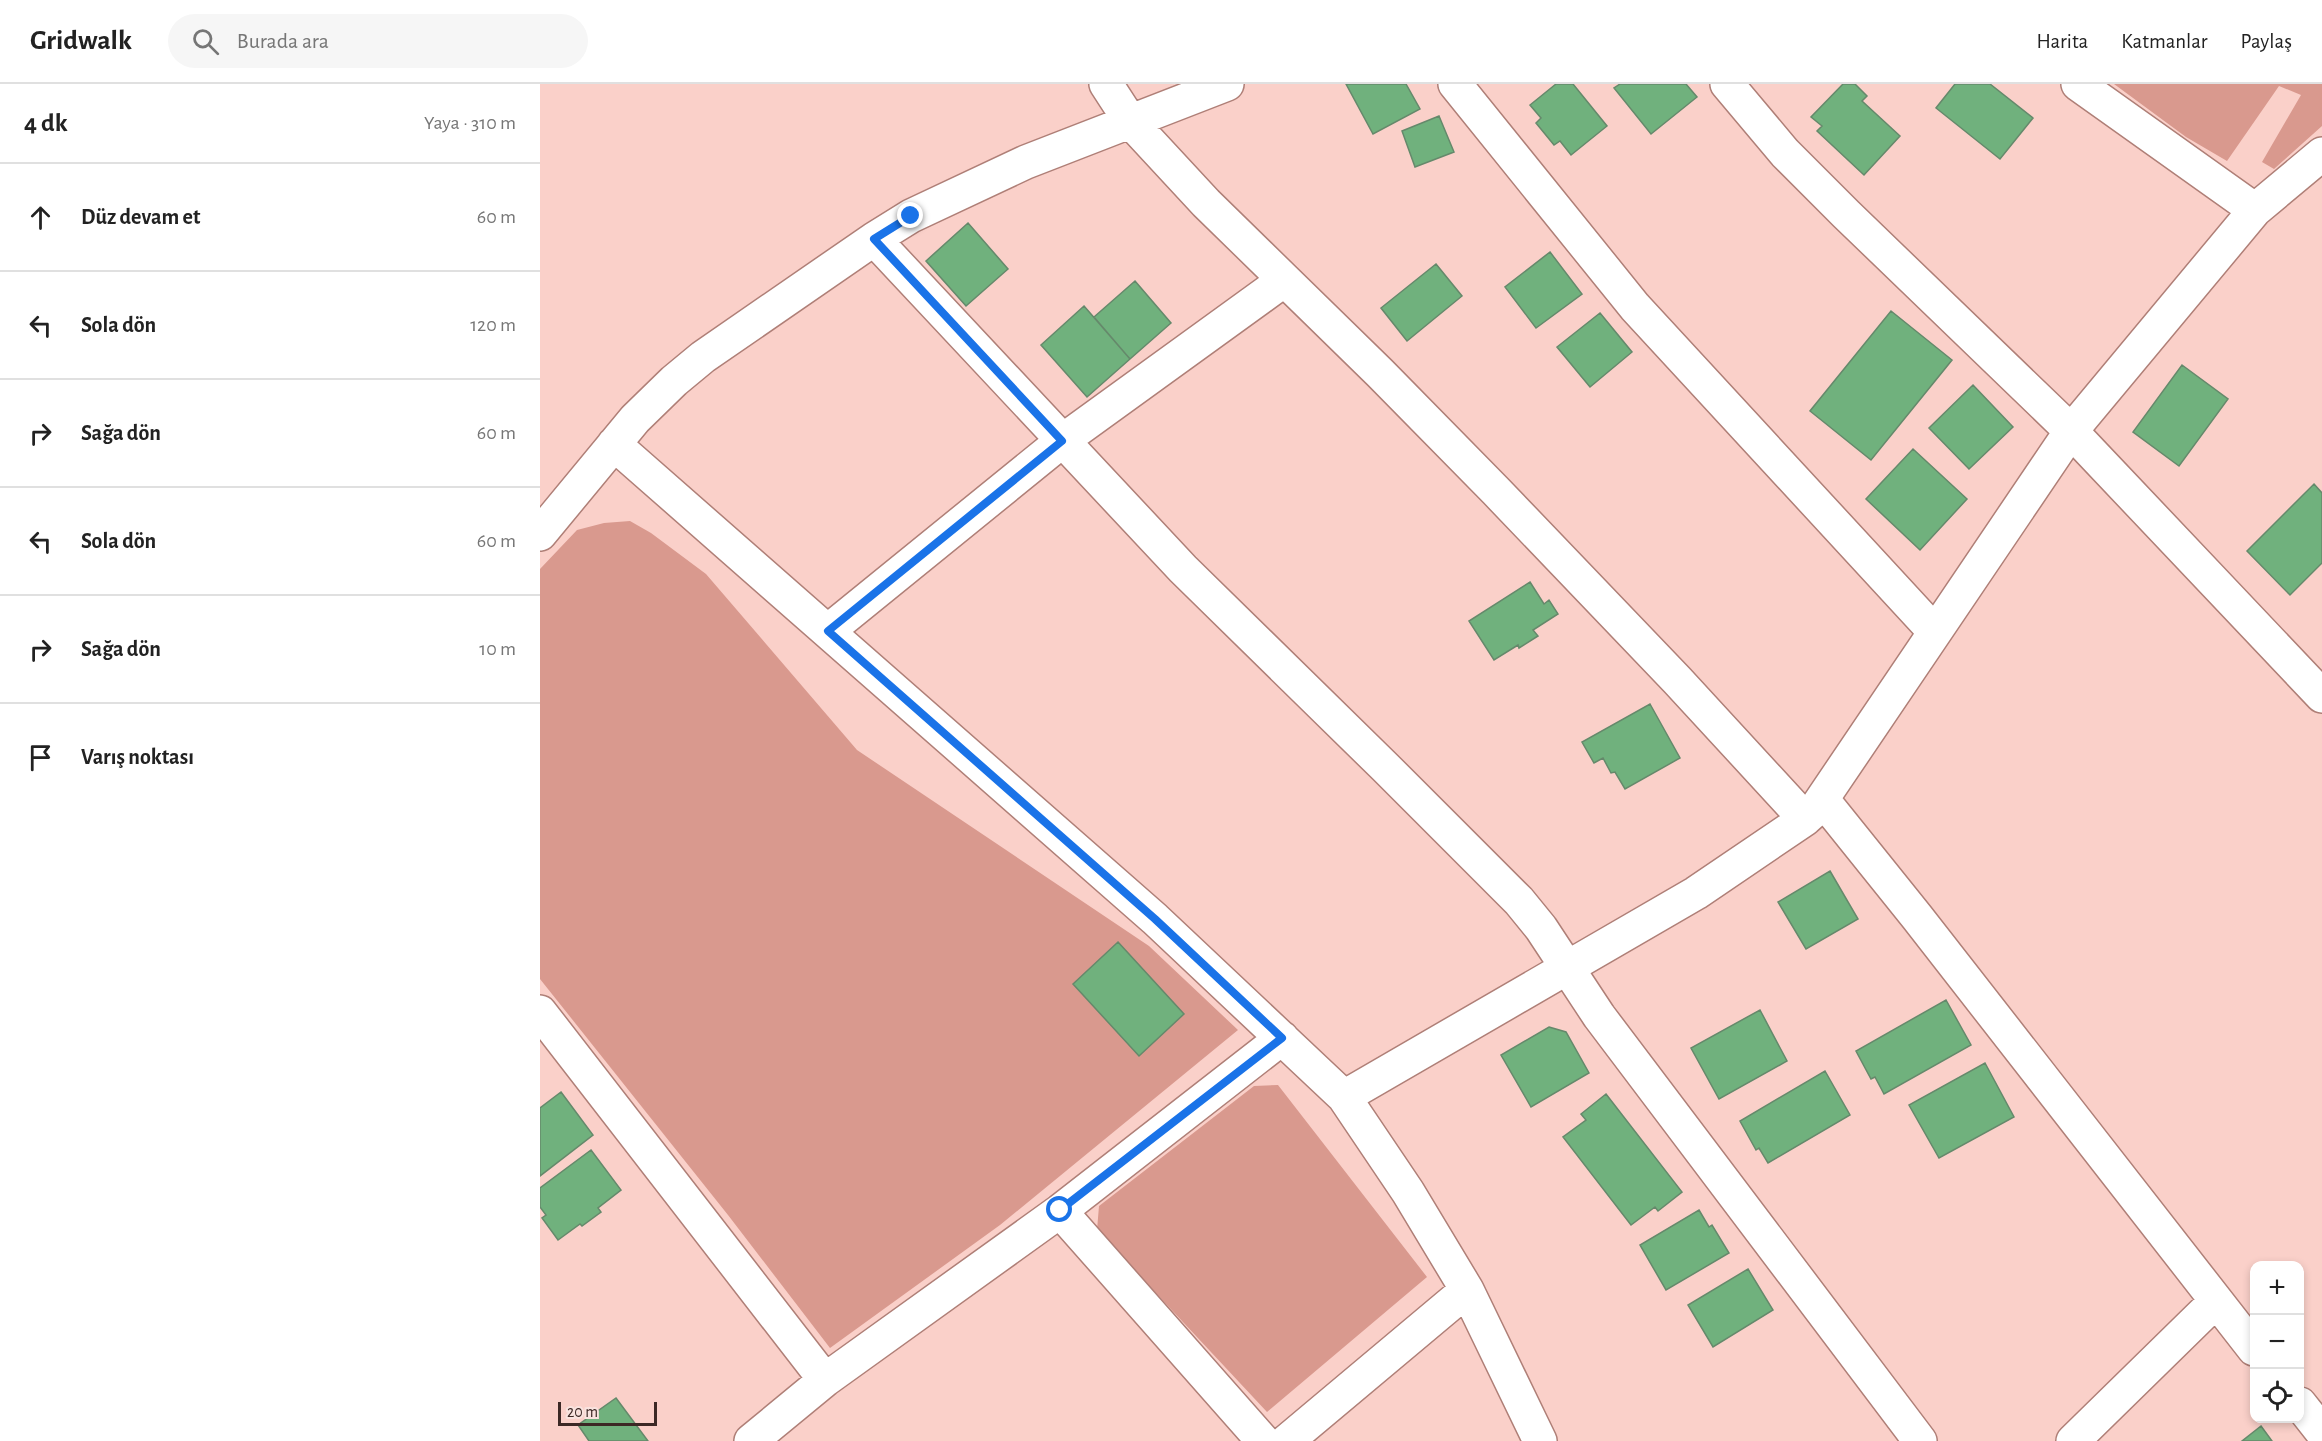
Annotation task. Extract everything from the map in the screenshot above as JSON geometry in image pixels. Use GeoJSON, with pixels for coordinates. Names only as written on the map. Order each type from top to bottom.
{"type":"FeatureCollection","features":[{"type":"Feature","properties":{"kind":"street"},"geometry":{"type":"LineString","coordinates":[[1106,84],[1130,121],[1206,203],[1380,373],[1677,680],[1814,810],[1924,926],[2250,1343]]}},
{"type":"Feature","properties":{"kind":"street"},"geometry":{"type":"LineString","coordinates":[[540,534],[614,444],[652,402],[681,375],[874,239],[911,216],[956,193],[1026,162],[1227,84]]}},
{"type":"Feature","properties":{"kind":"street"},"geometry":{"type":"LineString","coordinates":[[1455,84],[1635,307],[1934,631]]}},
{"type":"Feature","properties":{"kind":"street"},"geometry":{"type":"LineString","coordinates":[[1727,84],[1785,153],[2071,431],[2322,696]]}},
{"type":"Feature","properties":{"kind":"street"},"geometry":{"type":"LineString","coordinates":[[2078,84],[2255,210]]}},
{"type":"Feature","properties":{"kind":"street"},"geometry":{"type":"LineString","coordinates":[[1344,1097],[1696,893],[1814,810],[2071,431],[2255,210],[2322,154]]}},
{"type":"Feature","properties":{"kind":"street"},"geometry":{"type":"LineString","coordinates":[[874,239],[1183,569],[1519,901],[1541,928],[1599,1016],[1920,1441]]}},
{"type":"Feature","properties":{"kind":"street"},"geometry":{"type":"LineString","coordinates":[[828,631],[1062,441],[1283,280]]}},
{"type":"Feature","properties":{"kind":"street"},"geometry":{"type":"LineString","coordinates":[[614,444],[1155,919],[1344,1097],[1408,1192],[1467,1290],[1540,1441]]}},
{"type":"Feature","properties":{"kind":"street"},"geometry":{"type":"LineString","coordinates":[[540,1012],[825,1380]]}},
{"type":"Feature","properties":{"kind":"street"},"geometry":{"type":"LineString","coordinates":[[752,1441],[825,1380],[1060,1210],[1282,1038]]}},
{"type":"Feature","properties":{"kind":"street"},"geometry":{"type":"LineString","coordinates":[[1060,1210],[1263,1441]]}},
{"type":"Feature","properties":{"kind":"street"},"geometry":{"type":"LineString","coordinates":[[1287,1441],[1467,1290]]}},
{"type":"Feature","properties":{"kind":"street"},"geometry":{"type":"LineString","coordinates":[[2073,1441],[2217,1301]]}},
{"type":"Feature","properties":{"kind":"street"},"geometry":{"type":"LineString","coordinates":[[2304,1409],[2322,1432]]}},
{"type":"Feature","properties":{"kind":"shaded area"},"geometry":{"type":"Polygon","coordinates":[[[2114,84],[2322,84],[2322,126],[2274,169],[2262,162],[2301,95],[2279,86],[2227,161],[2186,137],[2114,84]]]}},
{"type":"Feature","properties":{"kind":"shaded area"},"geometry":{"type":"Polygon","coordinates":[[[630,521],[651,533],[706,574],[857,750],[1149,946],[1238,1030],[1000,1225],[830,1348],[728,1215],[540,979],[540,569],[577,530],[604,523],[630,521]]]}},
{"type":"Feature","properties":{"kind":"shaded area"},"geometry":{"type":"Polygon","coordinates":[[[1278,1085],[1427,1277],[1267,1412],[1097,1230],[1099,1206],[1254,1086],[1278,1085]]]}},
{"type":"Feature","properties":{"kind":"building"},"geometry":{"type":"Polygon","coordinates":[[[1346,84],[1406,84],[1420,109],[1373,134],[1346,84]]]}},
{"type":"Feature","properties":{"kind":"building"},"geometry":{"type":"Polygon","coordinates":[[[1556,84],[1573,84],[1607,126],[1571,155],[1560,141],[1554,145],[1536,123],[1541,118],[1530,105],[1556,84]]]}},
{"type":"Feature","properties":{"kind":"building"},"geometry":{"type":"Polygon","coordinates":[[[1620,84],[1686,84],[1697,97],[1651,134],[1614,88],[1620,84]]]}},
{"type":"Feature","properties":{"kind":"building"},"geometry":{"type":"Polygon","coordinates":[[[1843,84],[1855,84],[1867,96],[1862,101],[1900,136],[1864,175],[1817,131],[1822,126],[1811,117],[1843,84]]]}},
{"type":"Feature","properties":{"kind":"building"},"geometry":{"type":"Polygon","coordinates":[[[1955,84],[1990,84],[2033,118],[2000,159],[1936,108],[1955,84]]]}},
{"type":"Feature","properties":{"kind":"building"},"geometry":{"type":"Polygon","coordinates":[[[1439,116],[1454,152],[1415,167],[1402,131],[1439,116]]]}},
{"type":"Feature","properties":{"kind":"building"},"geometry":{"type":"Polygon","coordinates":[[[968,223],[1008,269],[966,306],[926,261],[968,223]]]}},
{"type":"Feature","properties":{"kind":"building"},"geometry":{"type":"Polygon","coordinates":[[[1550,252],[1582,294],[1536,328],[1505,287],[1550,252]]]}},
{"type":"Feature","properties":{"kind":"building"},"geometry":{"type":"Polygon","coordinates":[[[1436,264],[1462,296],[1407,341],[1381,308],[1436,264]]]}},
{"type":"Feature","properties":{"kind":"building"},"geometry":{"type":"Polygon","coordinates":[[[1135,281],[1171,323],[1130,359],[1094,317],[1135,281]]]}},
{"type":"Feature","properties":{"kind":"building"},"geometry":{"type":"Polygon","coordinates":[[[1084,306],[1130,359],[1087,397],[1041,345],[1084,306]]]}},
{"type":"Feature","properties":{"kind":"building"},"geometry":{"type":"Polygon","coordinates":[[[1891,311],[1952,360],[1871,460],[1810,411],[1891,311]]]}},
{"type":"Feature","properties":{"kind":"building"},"geometry":{"type":"Polygon","coordinates":[[[1600,313],[1632,352],[1590,387],[1557,347],[1600,313]]]}},
{"type":"Feature","properties":{"kind":"building"},"geometry":{"type":"Polygon","coordinates":[[[2182,365],[2228,399],[2179,466],[2133,432],[2182,365]]]}},
{"type":"Feature","properties":{"kind":"building"},"geometry":{"type":"Polygon","coordinates":[[[1973,385],[2013,427],[1969,469],[1929,428],[1973,385]]]}},
{"type":"Feature","properties":{"kind":"building"},"geometry":{"type":"Polygon","coordinates":[[[1913,449],[1967,499],[1920,550],[1866,499],[1913,449]]]}},
{"type":"Feature","properties":{"kind":"building"},"geometry":{"type":"Polygon","coordinates":[[[2314,484],[2322,493],[2322,563],[2290,595],[2247,551],[2314,484]]]}},
{"type":"Feature","properties":{"kind":"building"},"geometry":{"type":"Polygon","coordinates":[[[1530,582],[1544,604],[1549,600],[1558,614],[1533,630],[1538,636],[1494,660],[1469,621],[1530,582]]]}},
{"type":"Feature","properties":{"kind":"building"},"geometry":{"type":"Polygon","coordinates":[[[1650,704],[1680,758],[1625,789],[1615,772],[1611,773],[1603,758],[1594,763],[1582,742],[1650,704]]]}},
{"type":"Feature","properties":{"kind":"building"},"geometry":{"type":"Polygon","coordinates":[[[1830,871],[1858,919],[1806,949],[1778,902],[1830,871]]]}},
{"type":"Feature","properties":{"kind":"building"},"geometry":{"type":"Polygon","coordinates":[[[1118,942],[1184,1014],[1139,1056],[1073,984],[1118,942]]]}},
{"type":"Feature","properties":{"kind":"building"},"geometry":{"type":"Polygon","coordinates":[[[1946,1000],[1971,1045],[1884,1094],[1875,1077],[1871,1079],[1856,1051],[1946,1000]]]}},
{"type":"Feature","properties":{"kind":"building"},"geometry":{"type":"Polygon","coordinates":[[[1760,1010],[1787,1061],[1719,1099],[1691,1048],[1760,1010]]]}},
{"type":"Feature","properties":{"kind":"building"},"geometry":{"type":"Polygon","coordinates":[[[1549,1027],[1566,1032],[1589,1073],[1531,1107],[1501,1055],[1549,1027]]]}},
{"type":"Feature","properties":{"kind":"building"},"geometry":{"type":"Polygon","coordinates":[[[1985,1063],[2014,1117],[1939,1158],[1909,1105],[1985,1063]]]}},
{"type":"Feature","properties":{"kind":"building"},"geometry":{"type":"Polygon","coordinates":[[[1825,1071],[1850,1115],[1768,1163],[1759,1148],[1756,1150],[1740,1121],[1825,1071]]]}},
{"type":"Feature","properties":{"kind":"building"},"geometry":{"type":"Polygon","coordinates":[[[561,1092],[593,1135],[540,1176],[540,1108],[561,1092]]]}},
{"type":"Feature","properties":{"kind":"building"},"geometry":{"type":"Polygon","coordinates":[[[1606,1094],[1682,1192],[1658,1211],[1655,1207],[1631,1225],[1563,1137],[1586,1120],[1581,1114],[1606,1094]]]}},
{"type":"Feature","properties":{"kind":"building"},"geometry":{"type":"Polygon","coordinates":[[[591,1150],[621,1190],[598,1208],[601,1212],[558,1240],[542,1218],[546,1215],[540,1207],[540,1188],[591,1150]]]}},
{"type":"Feature","properties":{"kind":"building"},"geometry":{"type":"Polygon","coordinates":[[[1699,1210],[1709,1227],[1712,1225],[1729,1253],[1666,1290],[1640,1245],[1699,1210]]]}},
{"type":"Feature","properties":{"kind":"building"},"geometry":{"type":"Polygon","coordinates":[[[1748,1269],[1773,1310],[1713,1347],[1688,1305],[1748,1269]]]}},
{"type":"Feature","properties":{"kind":"building"},"geometry":{"type":"Polygon","coordinates":[[[616,1398],[648,1441],[589,1441],[578,1425],[616,1398]]]}},
{"type":"Feature","properties":{"kind":"building"},"geometry":{"type":"Polygon","coordinates":[[[2261,1426],[2272,1441],[2242,1441],[2261,1426]]]}},
{"type":"Feature","properties":{"kind":"route"},"geometry":{"type":"LineString","coordinates":[[911,216],[874,239],[1062,441],[828,631],[1155,919],[1282,1038],[1060,1210]]}}]}
